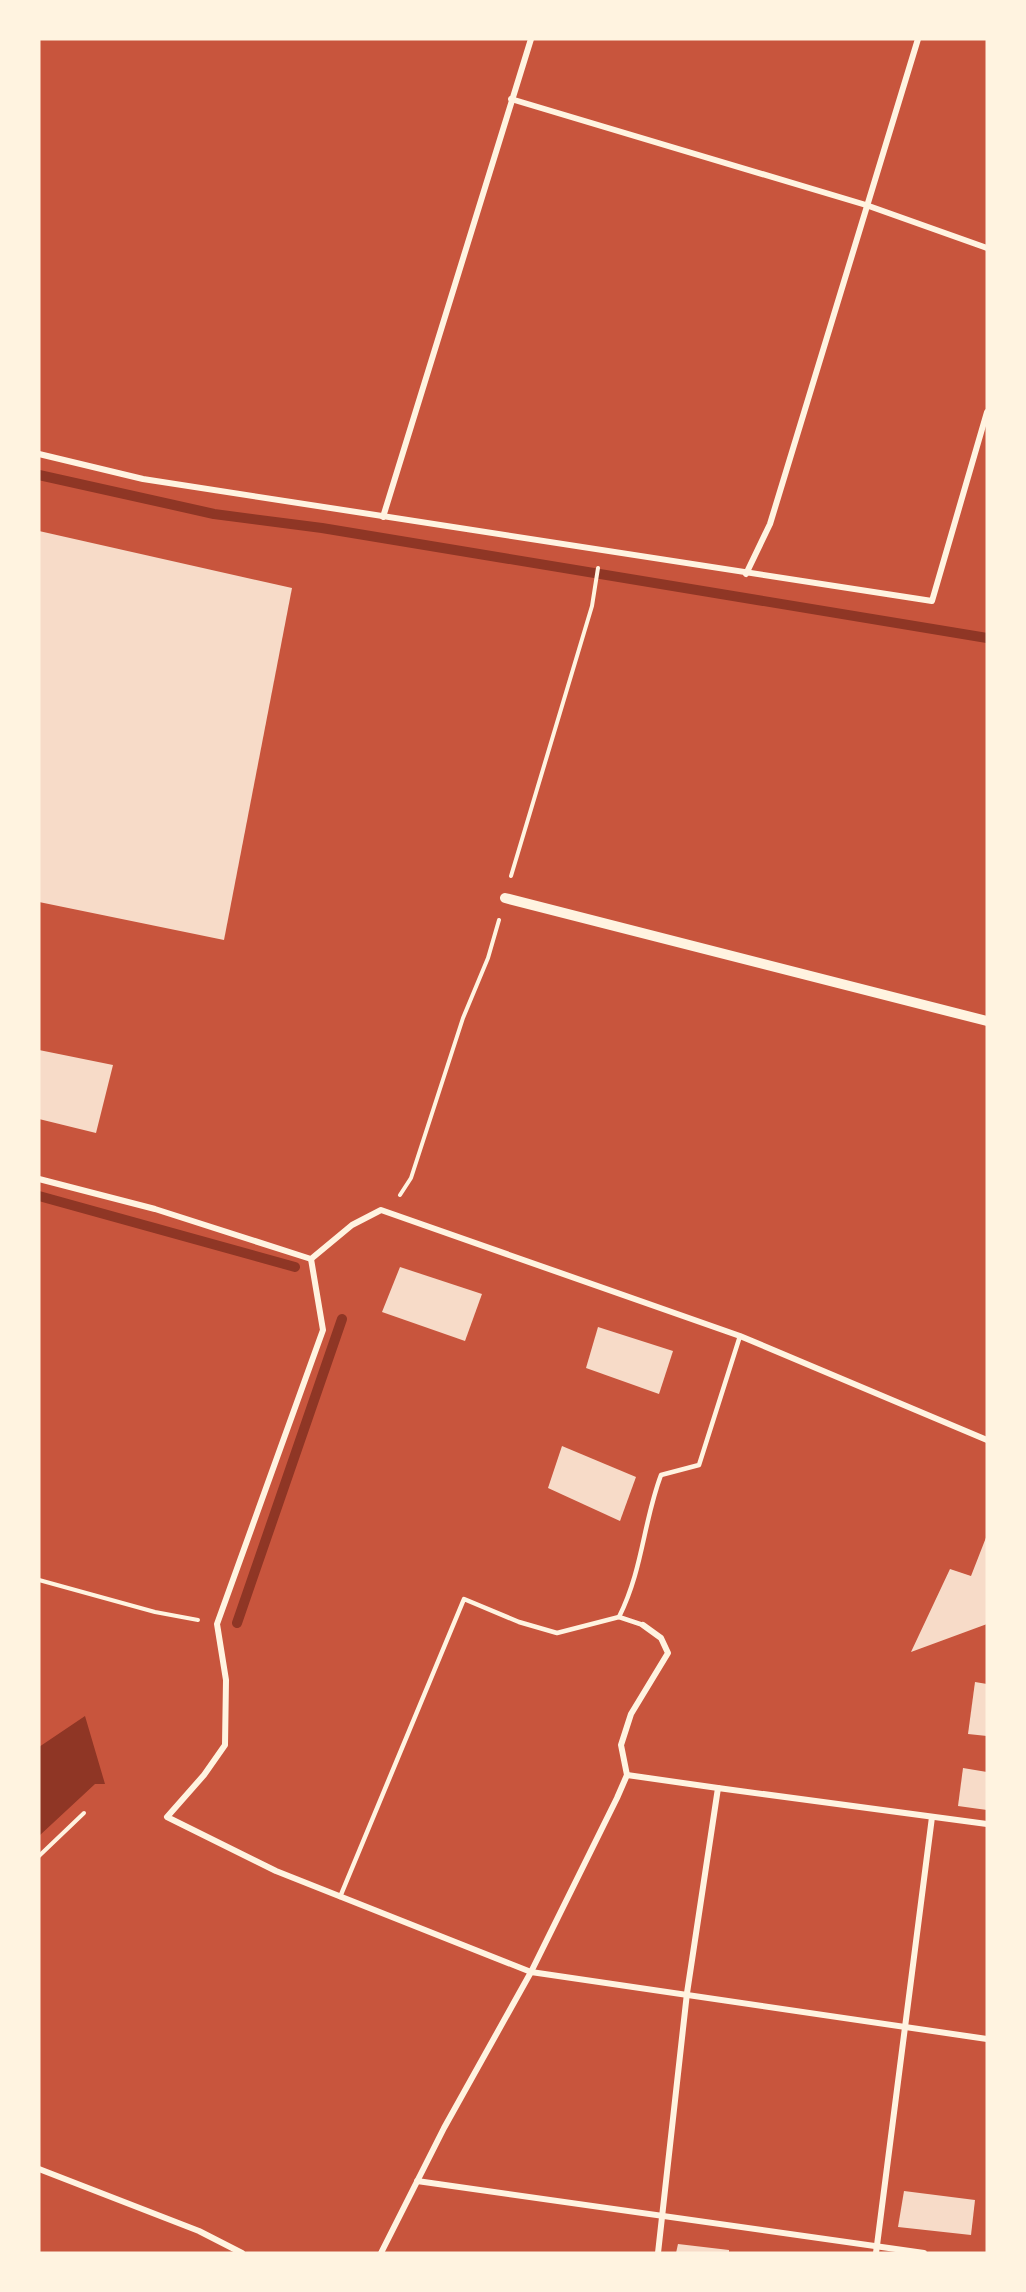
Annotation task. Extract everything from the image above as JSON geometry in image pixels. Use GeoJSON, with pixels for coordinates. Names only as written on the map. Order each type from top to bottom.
{"type":"FeatureCollection","features":[{"type":"Feature","properties":{"kind":"street"},"geometry":{"type":"LineString","coordinates":[[383,517],[531,39]]}},
{"type":"Feature","properties":{"kind":"street"},"geometry":{"type":"LineString","coordinates":[[746,574],[770,524],[918,39]]}},
{"type":"Feature","properties":{"kind":"street"},"geometry":{"type":"LineString","coordinates":[[511,99],[866,205],[987,248]]}},
{"type":"Feature","properties":{"kind":"street"},"geometry":{"type":"LineString","coordinates":[[39,454],[143,479],[932,601],[987,412]]}},
{"type":"Feature","properties":{"kind":"street"},"geometry":{"type":"LineString","coordinates":[[505,898],[987,1021]]}},
{"type":"Feature","properties":{"kind":"street"},"geometry":{"type":"LineString","coordinates":[[39,1179],[155,1209],[310,1259]]}},
{"type":"Feature","properties":{"kind":"street"},"geometry":{"type":"LineString","coordinates":[[310,1259],[352,1225],[381,1210],[740,1336],[987,1440]]}},
{"type":"Feature","properties":{"kind":"street"},"geometry":{"type":"LineString","coordinates":[[310,1259],[323,1330],[217,1624],[226,1680],[225,1744],[204,1775],[167,1817],[276,1871],[531,1972],[687,1993],[987,2039]]}},
{"type":"Feature","properties":{"kind":"street"},"geometry":{"type":"LineString","coordinates":[[381,2253],[444,2128],[531,1972],[627,1775],[621,1745],[631,1714],[668,1653],[661,1638],[643,1625]]}},
{"type":"Feature","properties":{"kind":"street"},"geometry":{"type":"LineString","coordinates":[[627,1775],[987,1824]]}},
{"type":"Feature","properties":{"kind":"street"},"geometry":{"type":"LineString","coordinates":[[658,2253],[687,1993],[718,1788]]}},
{"type":"Feature","properties":{"kind":"street"},"geometry":{"type":"LineString","coordinates":[[876,2250],[932,1817]]}},
{"type":"Feature","properties":{"kind":"street"},"geometry":{"type":"LineString","coordinates":[[39,2169],[199,2231],[242,2253]]}},
{"type":"Feature","properties":{"kind":"street"},"geometry":{"type":"LineString","coordinates":[[417,2181],[663,2216],[876,2250],[924,2253]]}},
{"type":"Feature","properties":{"kind":"lane"},"geometry":{"type":"LineString","coordinates":[[619,1617],[628,1599],[643,1551],[654,1494],[661,1475],[699,1465],[740,1336]]}},
{"type":"Feature","properties":{"kind":"lane"},"geometry":{"type":"LineString","coordinates":[[340,1897],[464,1599],[519,1622],[556,1633],[619,1617],[643,1625]]}},
{"type":"Feature","properties":{"kind":"path"},"geometry":{"type":"LineString","coordinates":[[39,1581],[155,1612],[217,1624]]}},
{"type":"Feature","properties":{"kind":"path"},"geometry":{"type":"LineString","coordinates":[[39,1856],[84,1813]]}},
{"type":"Feature","properties":{"kind":"shaded area"},"geometry":{"type":"Polygon","coordinates":[[[85,1716],[105,1784],[95,1784],[39,1836],[39,1747],[85,1716]]]}},
{"type":"Feature","properties":{"kind":"building"},"geometry":{"type":"Polygon","coordinates":[[[39,531],[292,588],[224,940],[39,902],[39,531]]]}},
{"type":"Feature","properties":{"kind":"building"},"geometry":{"type":"Polygon","coordinates":[[[39,1050],[113,1065],[96,1133],[39,1119],[39,1050]]]}},
{"type":"Feature","properties":{"kind":"building"},"geometry":{"type":"Polygon","coordinates":[[[400,1267],[482,1294],[465,1341],[382,1312],[400,1267]]]}},
{"type":"Feature","properties":{"kind":"building"},"geometry":{"type":"Polygon","coordinates":[[[598,1327],[673,1351],[659,1394],[586,1368],[598,1327]]]}},
{"type":"Feature","properties":{"kind":"building"},"geometry":{"type":"Polygon","coordinates":[[[562,1446],[636,1477],[620,1521],[548,1488],[562,1446]]]}},
{"type":"Feature","properties":{"kind":"building"},"geometry":{"type":"Polygon","coordinates":[[[987,1535],[987,1624],[911,1652],[950,1569],[971,1576],[987,1535]]]}},
{"type":"Feature","properties":{"kind":"building"},"geometry":{"type":"Polygon","coordinates":[[[975,1682],[987,1684],[987,1736],[968,1734],[975,1682]]]}},
{"type":"Feature","properties":{"kind":"building"},"geometry":{"type":"Polygon","coordinates":[[[963,1768],[987,1772],[987,1810],[958,1806],[963,1768]]]}},
{"type":"Feature","properties":{"kind":"building"},"geometry":{"type":"Polygon","coordinates":[[[904,2191],[975,2200],[971,2235],[898,2227],[904,2191]]]}},
{"type":"Feature","properties":{"kind":"building"},"geometry":{"type":"Polygon","coordinates":[[[678,2244],[729,2250],[729,2253],[676,2253],[678,2244]]]}},
{"type":"Feature","properties":{"kind":"waterway"},"geometry":{"type":"LineString","coordinates":[[39,475],[214,514],[322,528],[987,638]]}},
{"type":"Feature","properties":{"kind":"waterway"},"geometry":{"type":"LineString","coordinates":[[39,1196],[295,1267]]}},
{"type":"Feature","properties":{"kind":"waterway"},"geometry":{"type":"LineString","coordinates":[[237,1623],[342,1319]]}}]}
